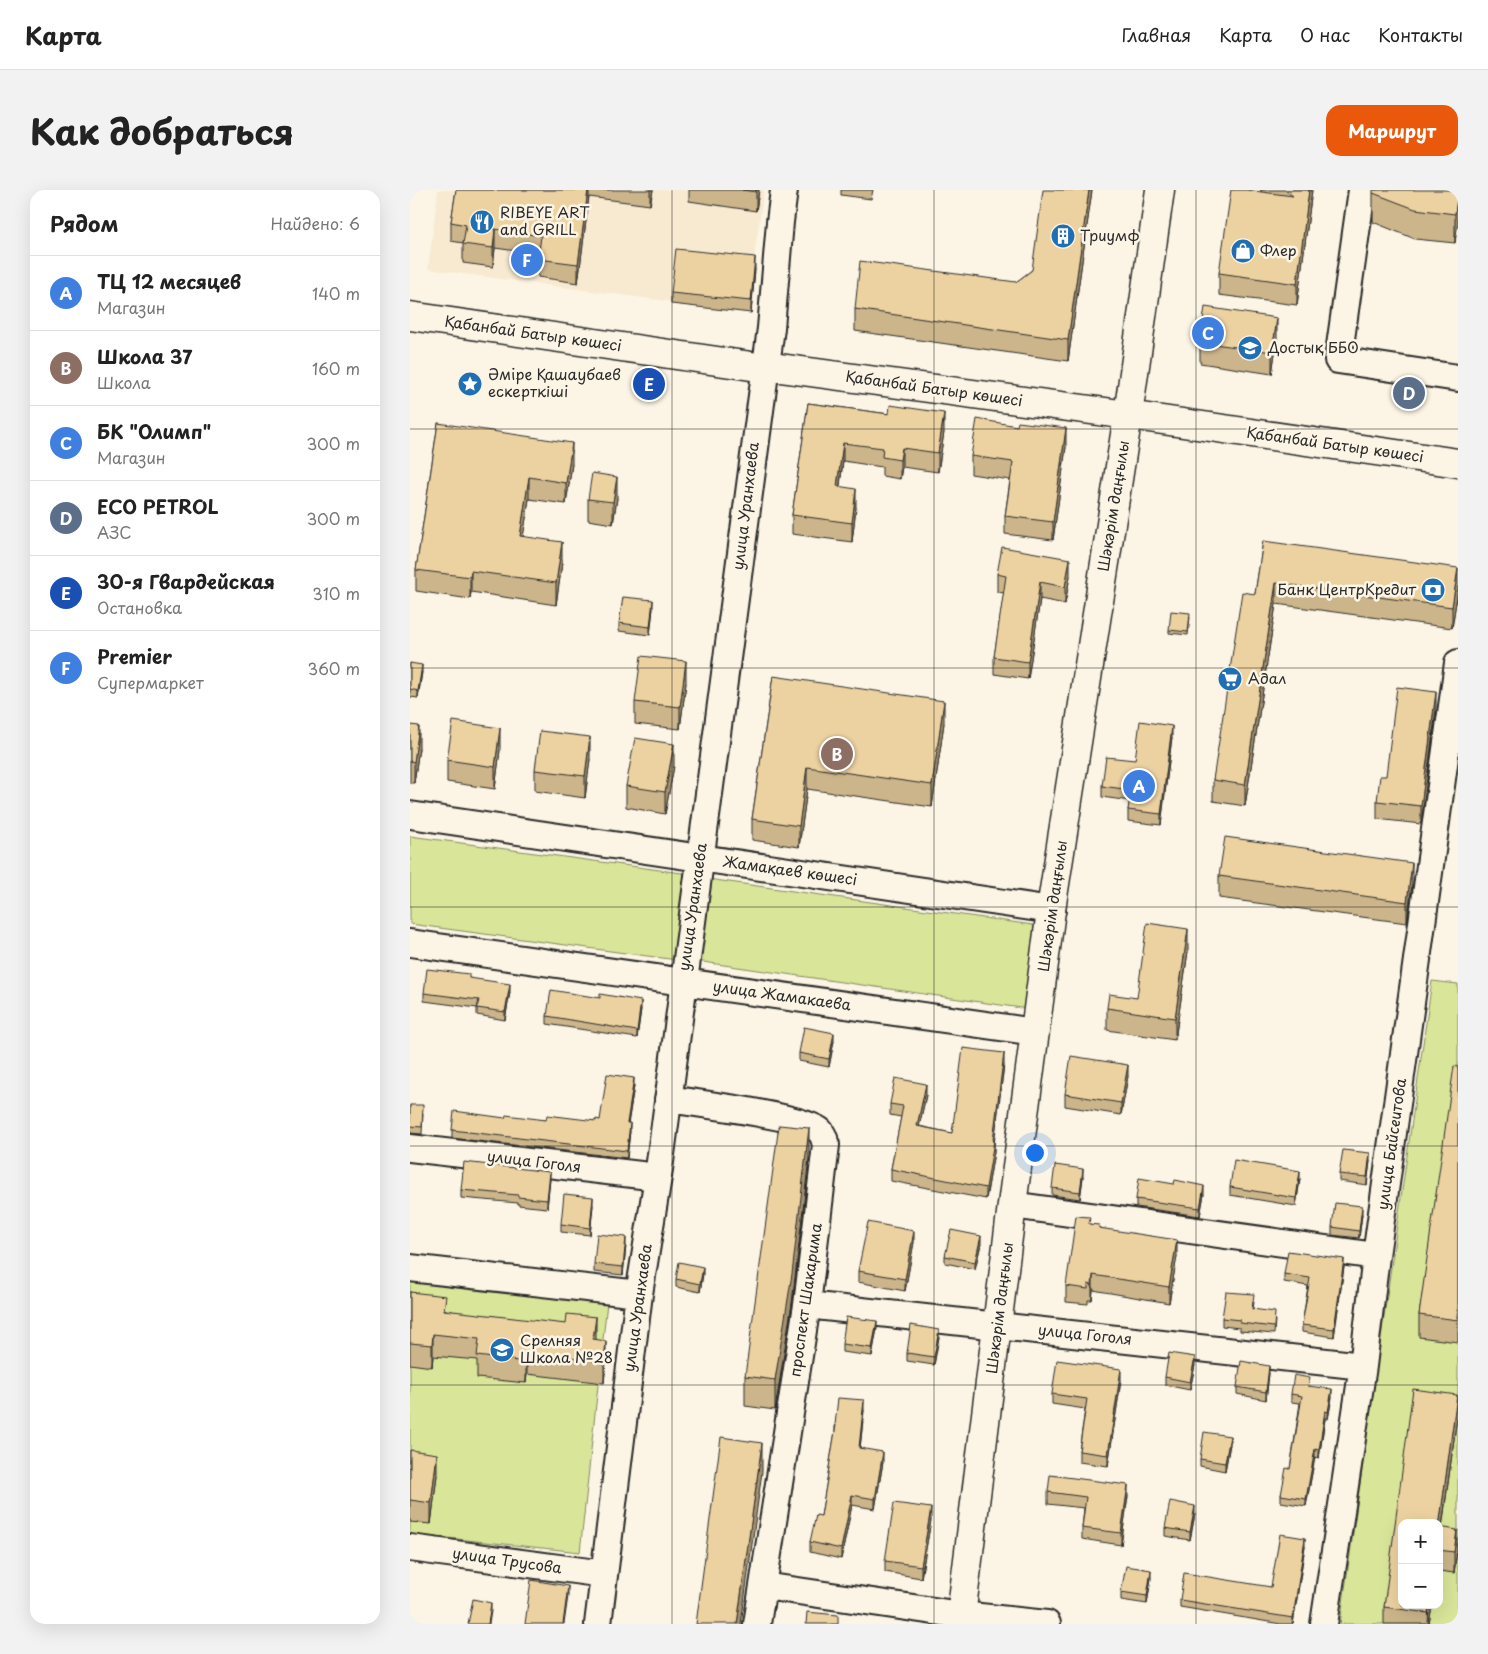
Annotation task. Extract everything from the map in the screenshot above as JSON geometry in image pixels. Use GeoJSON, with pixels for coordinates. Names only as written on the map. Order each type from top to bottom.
{"type":"FeatureCollection","features":[{"type":"Feature","properties":{"kind":"main road","name":"Шәкәрім даңғылы"},"geometry":{"type":"LineString","coordinates":[[961,1620],[1035,1032],[1160,190]]}},
{"type":"Feature","properties":{"kind":"main road","name":"Қабанбай Батыр көшесі"},"geometry":{"type":"LineString","coordinates":[[410,316],[765,368],[780,368],[1128,415],[1458,463]]}},
{"type":"Feature","properties":{"kind":"street","name":"улица Уранхаева"},"geometry":{"type":"LineString","coordinates":[[598,1624],[639,1294],[658,1177],[771,328],[784,190]]}},
{"type":"Feature","properties":{"kind":"street"},"geometry":{"type":"LineString","coordinates":[[1362,190],[1338,360],[1458,378]]}},
{"type":"Feature","properties":{"kind":"street","name":"улица Байсеитова"},"geometry":{"type":"LineString","coordinates":[[1324,1624],[1364,1366],[1376,1256],[1458,663]]}},
{"type":"Feature","properties":{"kind":"street","name":"Жамақаев көшесі"},"geometry":{"type":"LineString","coordinates":[[410,815],[1052,910]]}},
{"type":"Feature","properties":{"kind":"street","name":"улица Жамакаева"},"geometry":{"type":"LineString","coordinates":[[410,943],[1035,1032]]}},
{"type":"Feature","properties":{"kind":"street","name":"проспект Шакарима"},"geometry":{"type":"LineString","coordinates":[[668,1099],[806,1123],[820,1132],[826,1145],[807,1304],[757,1624]]}},
{"type":"Feature","properties":{"kind":"street","name":"улица Гоголя"},"geometry":{"type":"LineString","coordinates":[[410,1148],[658,1177]]}},
{"type":"Feature","properties":{"kind":"street"},"geometry":{"type":"LineString","coordinates":[[1012,1205],[1376,1256]]}},
{"type":"Feature","properties":{"kind":"street"},"geometry":{"type":"LineString","coordinates":[[410,1268],[639,1294]]}},
{"type":"Feature","properties":{"kind":"street","name":"улица Гоголя"},"geometry":{"type":"LineString","coordinates":[[807,1304],[1364,1366]]}},
{"type":"Feature","properties":{"kind":"street","name":"улица Трусова"},"geometry":{"type":"LineString","coordinates":[[410,1548],[604,1574]]}},
{"type":"Feature","properties":{"kind":"street"},"geometry":{"type":"LineString","coordinates":[[764,1586],[961,1620],[1047,1624]]}},
{"type":"Feature","properties":{"kind":"shaded area"},"geometry":{"type":"Polygon","coordinates":[[[438,190],[764,190],[746,312],[428,269],[438,190]]]}},
{"type":"Feature","properties":{"kind":"green space"},"geometry":{"type":"Polygon","coordinates":[[[410,836],[689,874],[677,960],[410,924],[410,836]]]}},
{"type":"Feature","properties":{"kind":"green space"},"geometry":{"type":"Polygon","coordinates":[[[708,879],[1040,926],[1028,1009],[696,961],[708,879]]]}},
{"type":"Feature","properties":{"kind":"green space"},"geometry":{"type":"Polygon","coordinates":[[[1432,981],[1458,984],[1458,1624],[1340,1624],[1432,981]]]}},
{"type":"Feature","properties":{"kind":"green space"},"geometry":{"type":"Polygon","coordinates":[[[410,1272],[608,1293],[580,1552],[410,1534],[410,1272]]]}},
{"type":"Feature","properties":{"kind":"building"},"geometry":{"type":"Polygon","coordinates":[[[456,190],[588,190],[578,264],[538,259],[541,236],[495,229],[493,248],[463,244],[466,225],[451,222],[456,190]]]}},
{"type":"Feature","properties":{"kind":"building","name":"Триумф"},"geometry":{"type":"Polygon","coordinates":[[[1043,190],[1089,190],[1068,340],[855,309],[860,261],[1016,282],[1032,270],[1043,190]]]}},
{"type":"Feature","properties":{"kind":"building"},"geometry":{"type":"Polygon","coordinates":[[[1231,190],[1293,196],[1285,190],[1309,190],[1297,284],[1219,273],[1231,190]]]}},
{"type":"Feature","properties":{"kind":"building"},"geometry":{"type":"Polygon","coordinates":[[[1373,190],[1458,190],[1455,214],[1415,209],[1373,193],[1373,190]]]}},
{"type":"Feature","properties":{"kind":"building"},"geometry":{"type":"Polygon","coordinates":[[[676,249],[755,257],[751,301],[671,293],[676,249]]]}},
{"type":"Feature","properties":{"kind":"building"},"geometry":{"type":"Polygon","coordinates":[[[1205,307],[1277,318],[1272,352],[1200,342],[1205,307]]]}},
{"type":"Feature","properties":{"kind":"building"},"geometry":{"type":"Polygon","coordinates":[[[808,403],[889,414],[890,405],[944,413],[938,453],[902,448],[900,460],[882,457],[883,448],[843,443],[837,486],[856,489],[852,523],[792,515],[808,403]]]}},
{"type":"Feature","properties":{"kind":"building"},"geometry":{"type":"Polygon","coordinates":[[[977,419],[1017,426],[1018,422],[1066,428],[1053,522],[1005,516],[1013,462],[971,456],[977,419]]]}},
{"type":"Feature","properties":{"kind":"building"},"geometry":{"type":"Polygon","coordinates":[[[438,423],[572,443],[566,483],[529,477],[520,536],[562,542],[556,583],[471,571],[470,577],[416,570],[438,423]]]}},
{"type":"Feature","properties":{"kind":"building"},"geometry":{"type":"Polygon","coordinates":[[[592,473],[617,477],[613,502],[588,499],[592,473]]]}},
{"type":"Feature","properties":{"kind":"building"},"geometry":{"type":"Polygon","coordinates":[[[1263,541],[1458,568],[1452,607],[1276,583],[1245,785],[1213,780],[1242,592],[1255,594],[1263,541]]]}},
{"type":"Feature","properties":{"kind":"building"},"geometry":{"type":"Polygon","coordinates":[[[1002,547],[1070,559],[1065,587],[1040,582],[1028,662],[994,657],[1006,576],[997,574],[1002,547]]]}},
{"type":"Feature","properties":{"kind":"building"},"geometry":{"type":"Polygon","coordinates":[[[623,597],[653,600],[650,627],[619,623],[623,597]]]}},
{"type":"Feature","properties":{"kind":"building"},"geometry":{"type":"Polygon","coordinates":[[[1171,611],[1190,613],[1188,632],[1169,630],[1171,611]]]}},
{"type":"Feature","properties":{"kind":"building"},"geometry":{"type":"Polygon","coordinates":[[[641,656],[686,661],[680,707],[635,702],[641,656]]]}},
{"type":"Feature","properties":{"kind":"building"},"geometry":{"type":"Polygon","coordinates":[[[410,663],[422,665],[418,691],[410,689],[410,663]]]}},
{"type":"Feature","properties":{"kind":"building"},"geometry":{"type":"Polygon","coordinates":[[[773,676],[944,701],[932,785],[807,767],[799,826],[752,819],[773,676]]]}},
{"type":"Feature","properties":{"kind":"building"},"geometry":{"type":"Polygon","coordinates":[[[1397,687],[1436,692],[1421,806],[1377,801],[1380,776],[1386,776],[1397,687]]]}},
{"type":"Feature","properties":{"kind":"building"},"geometry":{"type":"Polygon","coordinates":[[[453,721],[500,728],[495,767],[447,760],[453,721]]]}},
{"type":"Feature","properties":{"kind":"building"},"geometry":{"type":"Polygon","coordinates":[[[1140,721],[1172,726],[1161,814],[1128,810],[1131,790],[1102,786],[1106,757],[1135,760],[1140,721]]]}},
{"type":"Feature","properties":{"kind":"building"},"geometry":{"type":"Polygon","coordinates":[[[410,725],[419,726],[414,762],[410,761],[410,725]]]}},
{"type":"Feature","properties":{"kind":"building"},"geometry":{"type":"Polygon","coordinates":[[[540,731],[590,737],[585,776],[535,770],[540,731]]]}},
{"type":"Feature","properties":{"kind":"building"},"geometry":{"type":"Polygon","coordinates":[[[635,738],[674,744],[665,792],[626,786],[635,738]]]}},
{"type":"Feature","properties":{"kind":"building"},"geometry":{"type":"Polygon","coordinates":[[[1225,837],[1412,863],[1407,902],[1219,876],[1225,837]]]}},
{"type":"Feature","properties":{"kind":"building"},"geometry":{"type":"Polygon","coordinates":[[[1147,923],[1188,929],[1175,1018],[1107,1008],[1109,994],[1137,998],[1147,923]]]}},
{"type":"Feature","properties":{"kind":"building"},"geometry":{"type":"Polygon","coordinates":[[[427,969],[469,974],[469,978],[510,984],[505,1012],[477,1008],[479,1000],[424,993],[427,969]]]}},
{"type":"Feature","properties":{"kind":"building"},"geometry":{"type":"Polygon","coordinates":[[[551,990],[600,998],[600,994],[641,1001],[637,1031],[547,1016],[551,990]]]}},
{"type":"Feature","properties":{"kind":"building"},"geometry":{"type":"Polygon","coordinates":[[[804,1027],[834,1033],[829,1059],[799,1053],[804,1027]]]}},
{"type":"Feature","properties":{"kind":"building"},"geometry":{"type":"Polygon","coordinates":[[[963,1048],[1004,1053],[994,1141],[986,1188],[891,1169],[903,1106],[890,1104],[895,1078],[926,1084],[917,1126],[952,1133],[963,1048]]]}},
{"type":"Feature","properties":{"kind":"building"},"geometry":{"type":"Polygon","coordinates":[[[1071,1056],[1128,1065],[1121,1103],[1065,1094],[1071,1056]]]}},
{"type":"Feature","properties":{"kind":"building"},"geometry":{"type":"Polygon","coordinates":[[[1454,1066],[1458,1067],[1458,1320],[1419,1315],[1454,1066]]]}},
{"type":"Feature","properties":{"kind":"building"},"geometry":{"type":"Polygon","coordinates":[[[607,1074],[634,1078],[627,1123],[630,1123],[627,1151],[452,1130],[454,1111],[505,1118],[506,1115],[546,1120],[547,1115],[600,1120],[607,1074]]]}},
{"type":"Feature","properties":{"kind":"building"},"geometry":{"type":"Polygon","coordinates":[[[410,1105],[423,1105],[422,1127],[410,1126],[410,1105]]]}},
{"type":"Feature","properties":{"kind":"building"},"geometry":{"type":"Polygon","coordinates":[[[779,1125],[809,1128],[792,1274],[775,1380],[745,1376],[779,1125]]]}},
{"type":"Feature","properties":{"kind":"building"},"geometry":{"type":"Polygon","coordinates":[[[1343,1150],[1370,1153],[1367,1177],[1339,1174],[1343,1150]]]}},
{"type":"Feature","properties":{"kind":"building"},"geometry":{"type":"Polygon","coordinates":[[[1234,1160],[1300,1171],[1296,1198],[1230,1187],[1234,1160]]]}},
{"type":"Feature","properties":{"kind":"building"},"geometry":{"type":"Polygon","coordinates":[[[464,1162],[550,1172],[547,1200],[518,1197],[518,1195],[461,1190],[464,1162]]]}},
{"type":"Feature","properties":{"kind":"building"},"geometry":{"type":"Polygon","coordinates":[[[1055,1165],[1083,1169],[1080,1192],[1052,1188],[1055,1165]]]}},
{"type":"Feature","properties":{"kind":"building"},"geometry":{"type":"Polygon","coordinates":[[[1139,1178],[1174,1184],[1175,1180],[1204,1186],[1200,1208],[1136,1199],[1139,1178]]]}},
{"type":"Feature","properties":{"kind":"building"},"geometry":{"type":"Polygon","coordinates":[[[564,1194],[593,1197],[590,1228],[561,1224],[564,1194]]]}},
{"type":"Feature","properties":{"kind":"building"},"geometry":{"type":"Polygon","coordinates":[[[1335,1203],[1362,1206],[1359,1231],[1332,1227],[1335,1203]]]}},
{"type":"Feature","properties":{"kind":"building"},"geometry":{"type":"Polygon","coordinates":[[[1076,1216],[1090,1217],[1089,1224],[1099,1225],[1099,1228],[1177,1240],[1169,1287],[1093,1275],[1092,1285],[1088,1284],[1088,1289],[1066,1286],[1076,1216]]]}},
{"type":"Feature","properties":{"kind":"building"},"geometry":{"type":"Polygon","coordinates":[[[868,1222],[914,1231],[905,1279],[858,1271],[868,1222]]]}},
{"type":"Feature","properties":{"kind":"building"},"geometry":{"type":"Polygon","coordinates":[[[951,1230],[981,1236],[975,1262],[945,1256],[951,1230]]]}},
{"type":"Feature","properties":{"kind":"building"},"geometry":{"type":"Polygon","coordinates":[[[597,1234],[626,1237],[623,1267],[594,1264],[597,1234]]]}},
{"type":"Feature","properties":{"kind":"building"},"geometry":{"type":"Polygon","coordinates":[[[1288,1251],[1344,1259],[1334,1329],[1302,1325],[1310,1278],[1284,1274],[1288,1251]]]}},
{"type":"Feature","properties":{"kind":"building"},"geometry":{"type":"Polygon","coordinates":[[[679,1262],[703,1267],[700,1284],[676,1279],[679,1262]]]}},
{"type":"Feature","properties":{"kind":"building"},"geometry":{"type":"Polygon","coordinates":[[[410,1292],[446,1296],[444,1310],[566,1324],[567,1314],[596,1317],[593,1339],[606,1341],[604,1361],[527,1353],[526,1362],[477,1356],[479,1339],[433,1334],[432,1345],[410,1343],[410,1292]]]}},
{"type":"Feature","properties":{"kind":"building"},"geometry":{"type":"Polygon","coordinates":[[[1226,1292],[1254,1294],[1252,1309],[1275,1312],[1274,1327],[1240,1323],[1240,1320],[1222,1318],[1226,1292]]]}},
{"type":"Feature","properties":{"kind":"building"},"geometry":{"type":"Polygon","coordinates":[[[846,1317],[877,1321],[872,1348],[842,1344],[846,1317]]]}},
{"type":"Feature","properties":{"kind":"building"},"geometry":{"type":"Polygon","coordinates":[[[911,1325],[939,1330],[934,1357],[907,1353],[911,1325]]]}},
{"type":"Feature","properties":{"kind":"building"},"geometry":{"type":"Polygon","coordinates":[[[1169,1353],[1195,1357],[1190,1382],[1165,1377],[1169,1353]]]}},
{"type":"Feature","properties":{"kind":"building"},"geometry":{"type":"Polygon","coordinates":[[[1057,1360],[1121,1369],[1108,1455],[1079,1451],[1087,1399],[1052,1394],[1057,1360]]]}},
{"type":"Feature","properties":{"kind":"building"},"geometry":{"type":"Polygon","coordinates":[[[1241,1361],[1269,1366],[1266,1392],[1237,1387],[1241,1361]]]}},
{"type":"Feature","properties":{"kind":"building"},"geometry":{"type":"Polygon","coordinates":[[[1294,1375],[1310,1378],[1308,1386],[1332,1389],[1328,1412],[1325,1411],[1319,1450],[1315,1449],[1306,1499],[1281,1495],[1286,1468],[1290,1469],[1302,1396],[1291,1394],[1294,1375]]]}},
{"type":"Feature","properties":{"kind":"building"},"geometry":{"type":"Polygon","coordinates":[[[1413,1389],[1457,1395],[1440,1519],[1398,1519],[1398,1609],[1384,1607],[1413,1389]]]}},
{"type":"Feature","properties":{"kind":"building"},"geometry":{"type":"Polygon","coordinates":[[[838,1398],[864,1400],[859,1448],[883,1452],[875,1499],[852,1495],[841,1549],[810,1542],[816,1515],[821,1516],[836,1425],[838,1398]]]}},
{"type":"Feature","properties":{"kind":"building"},"geometry":{"type":"Polygon","coordinates":[[[1204,1432],[1230,1436],[1225,1463],[1200,1459],[1204,1432]]]}},
{"type":"Feature","properties":{"kind":"building"},"geometry":{"type":"Polygon","coordinates":[[[721,1437],[762,1443],[737,1624],[696,1624],[721,1437]]]}},
{"type":"Feature","properties":{"kind":"building"},"geometry":{"type":"Polygon","coordinates":[[[410,1450],[437,1454],[431,1503],[410,1500],[410,1450]]]}},
{"type":"Feature","properties":{"kind":"building"},"geometry":{"type":"Polygon","coordinates":[[[1050,1475],[1128,1485],[1121,1533],[1082,1528],[1086,1497],[1048,1492],[1050,1475]]]}},
{"type":"Feature","properties":{"kind":"building"},"geometry":{"type":"Polygon","coordinates":[[[1170,1501],[1195,1506],[1190,1532],[1165,1528],[1170,1501]]]}},
{"type":"Feature","properties":{"kind":"building"},"geometry":{"type":"Polygon","coordinates":[[[894,1503],[931,1508],[921,1566],[885,1561],[894,1503]]]}},
{"type":"Feature","properties":{"kind":"building"},"geometry":{"type":"Polygon","coordinates":[[[1443,1528],[1457,1530],[1454,1552],[1443,1551],[1443,1528]]]}},
{"type":"Feature","properties":{"kind":"building"},"geometry":{"type":"Polygon","coordinates":[[[1280,1534],[1305,1538],[1293,1618],[1180,1600],[1184,1573],[1271,1587],[1280,1534]]]}},
{"type":"Feature","properties":{"kind":"building"},"geometry":{"type":"Polygon","coordinates":[[[1126,1566],[1151,1570],[1147,1596],[1121,1592],[1126,1566]]]}},
{"type":"Feature","properties":{"kind":"building"},"geometry":{"type":"Polygon","coordinates":[[[531,1580],[568,1586],[563,1624],[525,1624],[531,1580]]]}},
{"type":"Feature","properties":{"kind":"building"},"geometry":{"type":"Polygon","coordinates":[[[473,1599],[491,1603],[488,1624],[468,1624],[473,1599]]]}},
{"type":"Feature","properties":{"kind":"building"},"geometry":{"type":"Polygon","coordinates":[[[1399,1609],[1428,1609],[1428,1613],[1399,1609]]]}},
{"type":"Feature","properties":{"kind":"building"},"geometry":{"type":"Polygon","coordinates":[[[807,1612],[838,1615],[838,1624],[806,1624],[807,1612]]]}},
{"type":"Feature","properties":{"kind":"place","name":"RIBEYE ART and GRILL"},"geometry":{"type":"Point","coordinates":[482,222]}},
{"type":"Feature","properties":{"kind":"place","name":"Триумф"},"geometry":{"type":"Point","coordinates":[1063,236]}},
{"type":"Feature","properties":{"kind":"place","name":"Флер"},"geometry":{"type":"Point","coordinates":[1243,251]}},
{"type":"Feature","properties":{"kind":"place","name":"Premier"},"geometry":{"type":"Point","coordinates":[527,260]}},
{"type":"Feature","properties":{"kind":"place","name":"БК \"Олимп\""},"geometry":{"type":"Point","coordinates":[1208,333]}},
{"type":"Feature","properties":{"kind":"place","name":"Достық ББО"},"geometry":{"type":"Point","coordinates":[1250,348]}},
{"type":"Feature","properties":{"kind":"place","name":"Әміре Қашаубаев ескерткіші"},"geometry":{"type":"Point","coordinates":[470,384]}},
{"type":"Feature","properties":{"kind":"place","name":"30-я Гвардейская"},"geometry":{"type":"Point","coordinates":[649,384]}},
{"type":"Feature","properties":{"kind":"place","name":"ECO PETROL"},"geometry":{"type":"Point","coordinates":[1409,393]}},
{"type":"Feature","properties":{"kind":"place","name":"Банк ЦентрКредит"},"geometry":{"type":"Point","coordinates":[1433,590]}},
{"type":"Feature","properties":{"kind":"place","name":"Адал"},"geometry":{"type":"Point","coordinates":[1230,679]}},
{"type":"Feature","properties":{"kind":"place","name":"Школа 37"},"geometry":{"type":"Point","coordinates":[837,754]}},
{"type":"Feature","properties":{"kind":"place","name":"ТЦ 12 месяцев"},"geometry":{"type":"Point","coordinates":[1139,786]}},
{"type":"Feature","properties":{"kind":"place","name":"Срелняя Школа №28"},"geometry":{"type":"Point","coordinates":[502,1350]}}]}
